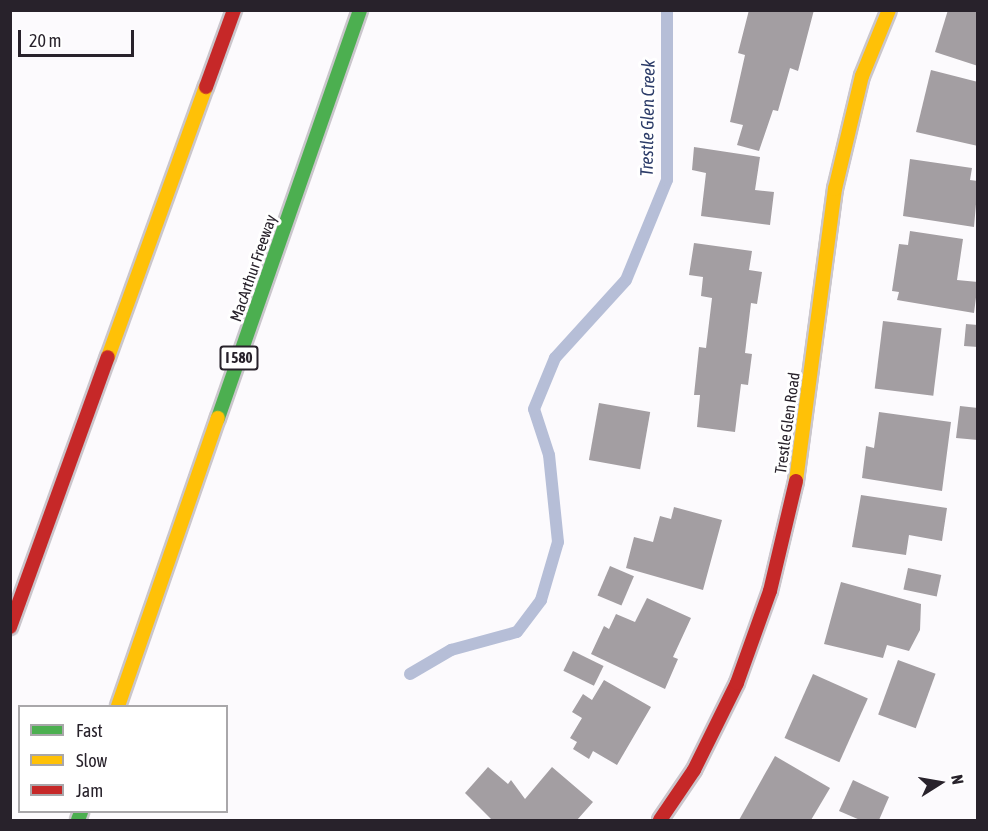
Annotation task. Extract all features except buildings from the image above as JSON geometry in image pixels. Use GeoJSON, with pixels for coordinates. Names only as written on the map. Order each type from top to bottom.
{"type":"FeatureCollection","features":[{"type":"Feature","properties":{"kind":"main road"},"geometry":{"type":"LineString","coordinates":[[10,627],[234,10]]}},
{"type":"Feature","properties":{"kind":"main road","name":"MacArthur Freeway"},"geometry":{"type":"LineString","coordinates":[[118,705],[360,10]]}},
{"type":"Feature","properties":{"kind":"main road","name":"Trestle Glen Road"},"geometry":{"type":"LineString","coordinates":[[660,820],[694,770],[737,683],[770,591],[796,482],[835,189],[862,76],[889,10]]}},
{"type":"Feature","properties":{"kind":"waterway","name":"Trestle Glen Creek"},"geometry":{"type":"LineString","coordinates":[[410,674],[451,650],[517,632],[541,600],[558,542],[549,455],[534,409],[555,358],[626,280],[667,180],[667,10]]}},
{"type":"Feature","properties":{"kind":"traffic: fast"},"geometry":{"type":"LineString","coordinates":[[218,418],[360,10]]}},
{"type":"Feature","properties":{"kind":"traffic: fast"},"geometry":{"type":"LineString","coordinates":[[78,820],[81,813]]}},
{"type":"Feature","properties":{"kind":"traffic: slow"},"geometry":{"type":"LineString","coordinates":[[796,481],[835,189],[862,76],[889,10]]}},
{"type":"Feature","properties":{"kind":"traffic: slow"},"geometry":{"type":"LineString","coordinates":[[108,357],[206,87]]}},
{"type":"Feature","properties":{"kind":"traffic: slow"},"geometry":{"type":"LineString","coordinates":[[118,705],[218,418]]}},
{"type":"Feature","properties":{"kind":"traffic: jam"},"geometry":{"type":"LineString","coordinates":[[206,87],[234,10]]}},
{"type":"Feature","properties":{"kind":"traffic: jam"},"geometry":{"type":"LineString","coordinates":[[10,627],[108,357]]}},
{"type":"Feature","properties":{"kind":"traffic: jam"},"geometry":{"type":"LineString","coordinates":[[660,820],[694,770],[737,683],[770,591],[796,481]]}}]}
